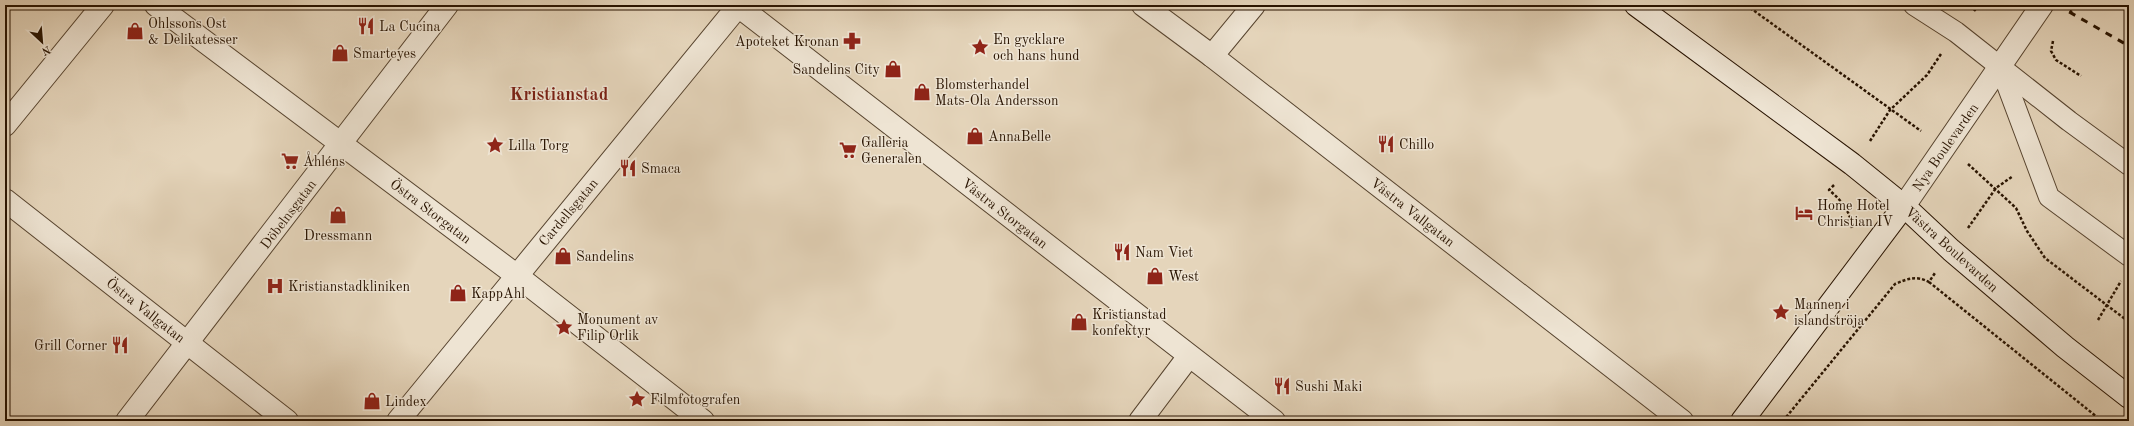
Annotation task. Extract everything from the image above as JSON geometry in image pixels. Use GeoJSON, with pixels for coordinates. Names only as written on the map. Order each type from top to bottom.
{"type":"FeatureCollection","features":[{"type":"Feature","properties":{"kind":"street"},"geometry":{"type":"LineString","coordinates":[[5,125],[103,5]]}},
{"type":"Feature","properties":{"kind":"street","name":"Östra Storgatan"},"geometry":{"type":"LineString","coordinates":[[156,5],[516,275],[703,421]]}},
{"type":"Feature","properties":{"kind":"street","name":"Döbelnsgatan"},"geometry":{"type":"LineString","coordinates":[[127,421],[189,343],[447,5]]}},
{"type":"Feature","properties":{"kind":"street","name":"Cardellsgatan"},"geometry":{"type":"LineString","coordinates":[[398,421],[738,5]]}},
{"type":"Feature","properties":{"kind":"street","name":"Västra Storgatan"},"geometry":{"type":"LineString","coordinates":[[738,5],[1274,421]]}},
{"type":"Feature","properties":{"kind":"street","name":"Västra Vallgatan"},"geometry":{"type":"LineString","coordinates":[[1143,5],[1212,56],[1682,421]]}},
{"type":"Feature","properties":{"kind":"street"},"geometry":{"type":"LineString","coordinates":[[1212,56],[1254,5]]}},
{"type":"Feature","properties":{"kind":"street","name":"Västra Boulevarden"},"geometry":{"type":"LineString","coordinates":[[1636,5],[1852,164],[1904,206],[1950,250],[2065,347],[2129,397]]}},
{"type":"Feature","properties":{"kind":"street","name":"Nya Boulevarden"},"geometry":{"type":"LineString","coordinates":[[1742,421],[1904,206],[1945,149],[2042,5]]}},
{"type":"Feature","properties":{"kind":"street","name":"Östra Vallgatan"},"geometry":{"type":"LineString","coordinates":[[5,200],[287,421]]}},
{"type":"Feature","properties":{"kind":"street"},"geometry":{"type":"LineString","coordinates":[[1140,421],[1190,356]]}},
{"type":"Feature","properties":{"kind":"lane"},"geometry":{"type":"LineString","coordinates":[[1914,5],[1956,32],[2068,121],[2129,165]]}},
{"type":"Feature","properties":{"kind":"lane"},"geometry":{"type":"LineString","coordinates":[[2000,66],[2049,197],[2129,256]]}},
{"type":"Feature","properties":{"kind":"path"},"geometry":{"type":"LineString","coordinates":[[1746,5],[1890,110],[1976,170],[2016,208],[2027,231],[2045,258],[2106,306],[2129,322]]}},
{"type":"Feature","properties":{"kind":"path"},"geometry":{"type":"LineString","coordinates":[[1850,234],[1852,228],[1851,215],[1842,201],[1829,190],[1852,164],[1890,110],[1927,75],[1956,32],[1979,5]]}},
{"type":"Feature","properties":{"kind":"path"},"geometry":{"type":"LineString","coordinates":[[2067,18],[2075,5]]}},
{"type":"Feature","properties":{"kind":"path"},"geometry":{"type":"LineString","coordinates":[[2056,35],[2051,51],[2056,60],[2081,76]]}},
{"type":"Feature","properties":{"kind":"path"},"geometry":{"type":"LineString","coordinates":[[1929,282],[1950,250],[1996,188]]}},
{"type":"Feature","properties":{"kind":"path"},"geometry":{"type":"LineString","coordinates":[[1783,421],[1895,284],[1910,277],[1922,278],[1929,282],[2102,421]]}},
{"type":"Feature","properties":{"kind":"path"},"geometry":{"type":"LineString","coordinates":[[2098,320],[2122,280]]}},
{"type":"Feature","properties":{"kind":"railway"},"geometry":{"type":"LineString","coordinates":[[2057,5],[2129,46]]}},
{"type":"Feature","properties":{"kind":"place","name":"La Cucina"},"geometry":{"type":"Point","coordinates":[366,26]}},
{"type":"Feature","properties":{"kind":"place","name":"Ohlssons Ost & Delikatesser"},"geometry":{"type":"Point","coordinates":[135,31]}},
{"type":"Feature","properties":{"kind":"place","name":"Apoteket Kronan"},"geometry":{"type":"Point","coordinates":[852,41]}},
{"type":"Feature","properties":{"kind":"place","name":"En gycklare och hans hund"},"geometry":{"type":"Point","coordinates":[980,47]}},
{"type":"Feature","properties":{"kind":"place","name":"Smarteyes"},"geometry":{"type":"Point","coordinates":[340,53]}},
{"type":"Feature","properties":{"kind":"place","name":"Sandelins City"},"geometry":{"type":"Point","coordinates":[893,69]}},
{"type":"Feature","properties":{"kind":"place","name":"Blomsterhandel Mats-Ola Andersson"},"geometry":{"type":"Point","coordinates":[922,92]}},
{"type":"Feature","properties":{"kind":"place","name":"AnnaBelle"},"geometry":{"type":"Point","coordinates":[975,136]}},
{"type":"Feature","properties":{"kind":"place","name":"Chillo"},"geometry":{"type":"Point","coordinates":[1386,144]}},
{"type":"Feature","properties":{"kind":"place","name":"Lilla Torg"},"geometry":{"type":"Point","coordinates":[495,145]}},
{"type":"Feature","properties":{"kind":"place","name":"Galleria Generalen"},"geometry":{"type":"Point","coordinates":[848,150]}},
{"type":"Feature","properties":{"kind":"place","name":"Åhléns"},"geometry":{"type":"Point","coordinates":[290,161]}},
{"type":"Feature","properties":{"kind":"place","name":"Smaca"},"geometry":{"type":"Point","coordinates":[628,168]}},
{"type":"Feature","properties":{"kind":"place","name":"Home Hotel Christian IV"},"geometry":{"type":"Point","coordinates":[1804,213]}},
{"type":"Feature","properties":{"kind":"place","name":"Dressmann"},"geometry":{"type":"Point","coordinates":[338,215]}},
{"type":"Feature","properties":{"kind":"place","name":"Nam Viet"},"geometry":{"type":"Point","coordinates":[1122,252]}},
{"type":"Feature","properties":{"kind":"place","name":"Sandelins"},"geometry":{"type":"Point","coordinates":[563,256]}},
{"type":"Feature","properties":{"kind":"place","name":"West"},"geometry":{"type":"Point","coordinates":[1155,276]}},
{"type":"Feature","properties":{"kind":"place","name":"Kristianstadkliniken"},"geometry":{"type":"Point","coordinates":[275,286]}},
{"type":"Feature","properties":{"kind":"place","name":"KappAhl"},"geometry":{"type":"Point","coordinates":[458,293]}},
{"type":"Feature","properties":{"kind":"place","name":"Mannen i islandströja"},"geometry":{"type":"Point","coordinates":[1781,312]}},
{"type":"Feature","properties":{"kind":"place","name":"Kristianstad konfektyr"},"geometry":{"type":"Point","coordinates":[1079,322]}},
{"type":"Feature","properties":{"kind":"place","name":"Monument av Filip Orlik"},"geometry":{"type":"Point","coordinates":[564,327]}},
{"type":"Feature","properties":{"kind":"place","name":"Grill Corner"},"geometry":{"type":"Point","coordinates":[120,345]}},
{"type":"Feature","properties":{"kind":"place","name":"Sushi Maki"},"geometry":{"type":"Point","coordinates":[1282,386]}},
{"type":"Feature","properties":{"kind":"place","name":"Filmfotografen"},"geometry":{"type":"Point","coordinates":[637,399]}},
{"type":"Feature","properties":{"kind":"place","name":"Lindex"},"geometry":{"type":"Point","coordinates":[372,401]}},
{"type":"Feature","properties":{"kind":"district","name":"Kristianstad"},"geometry":{"type":"Point","coordinates":[559,94]}}]}
